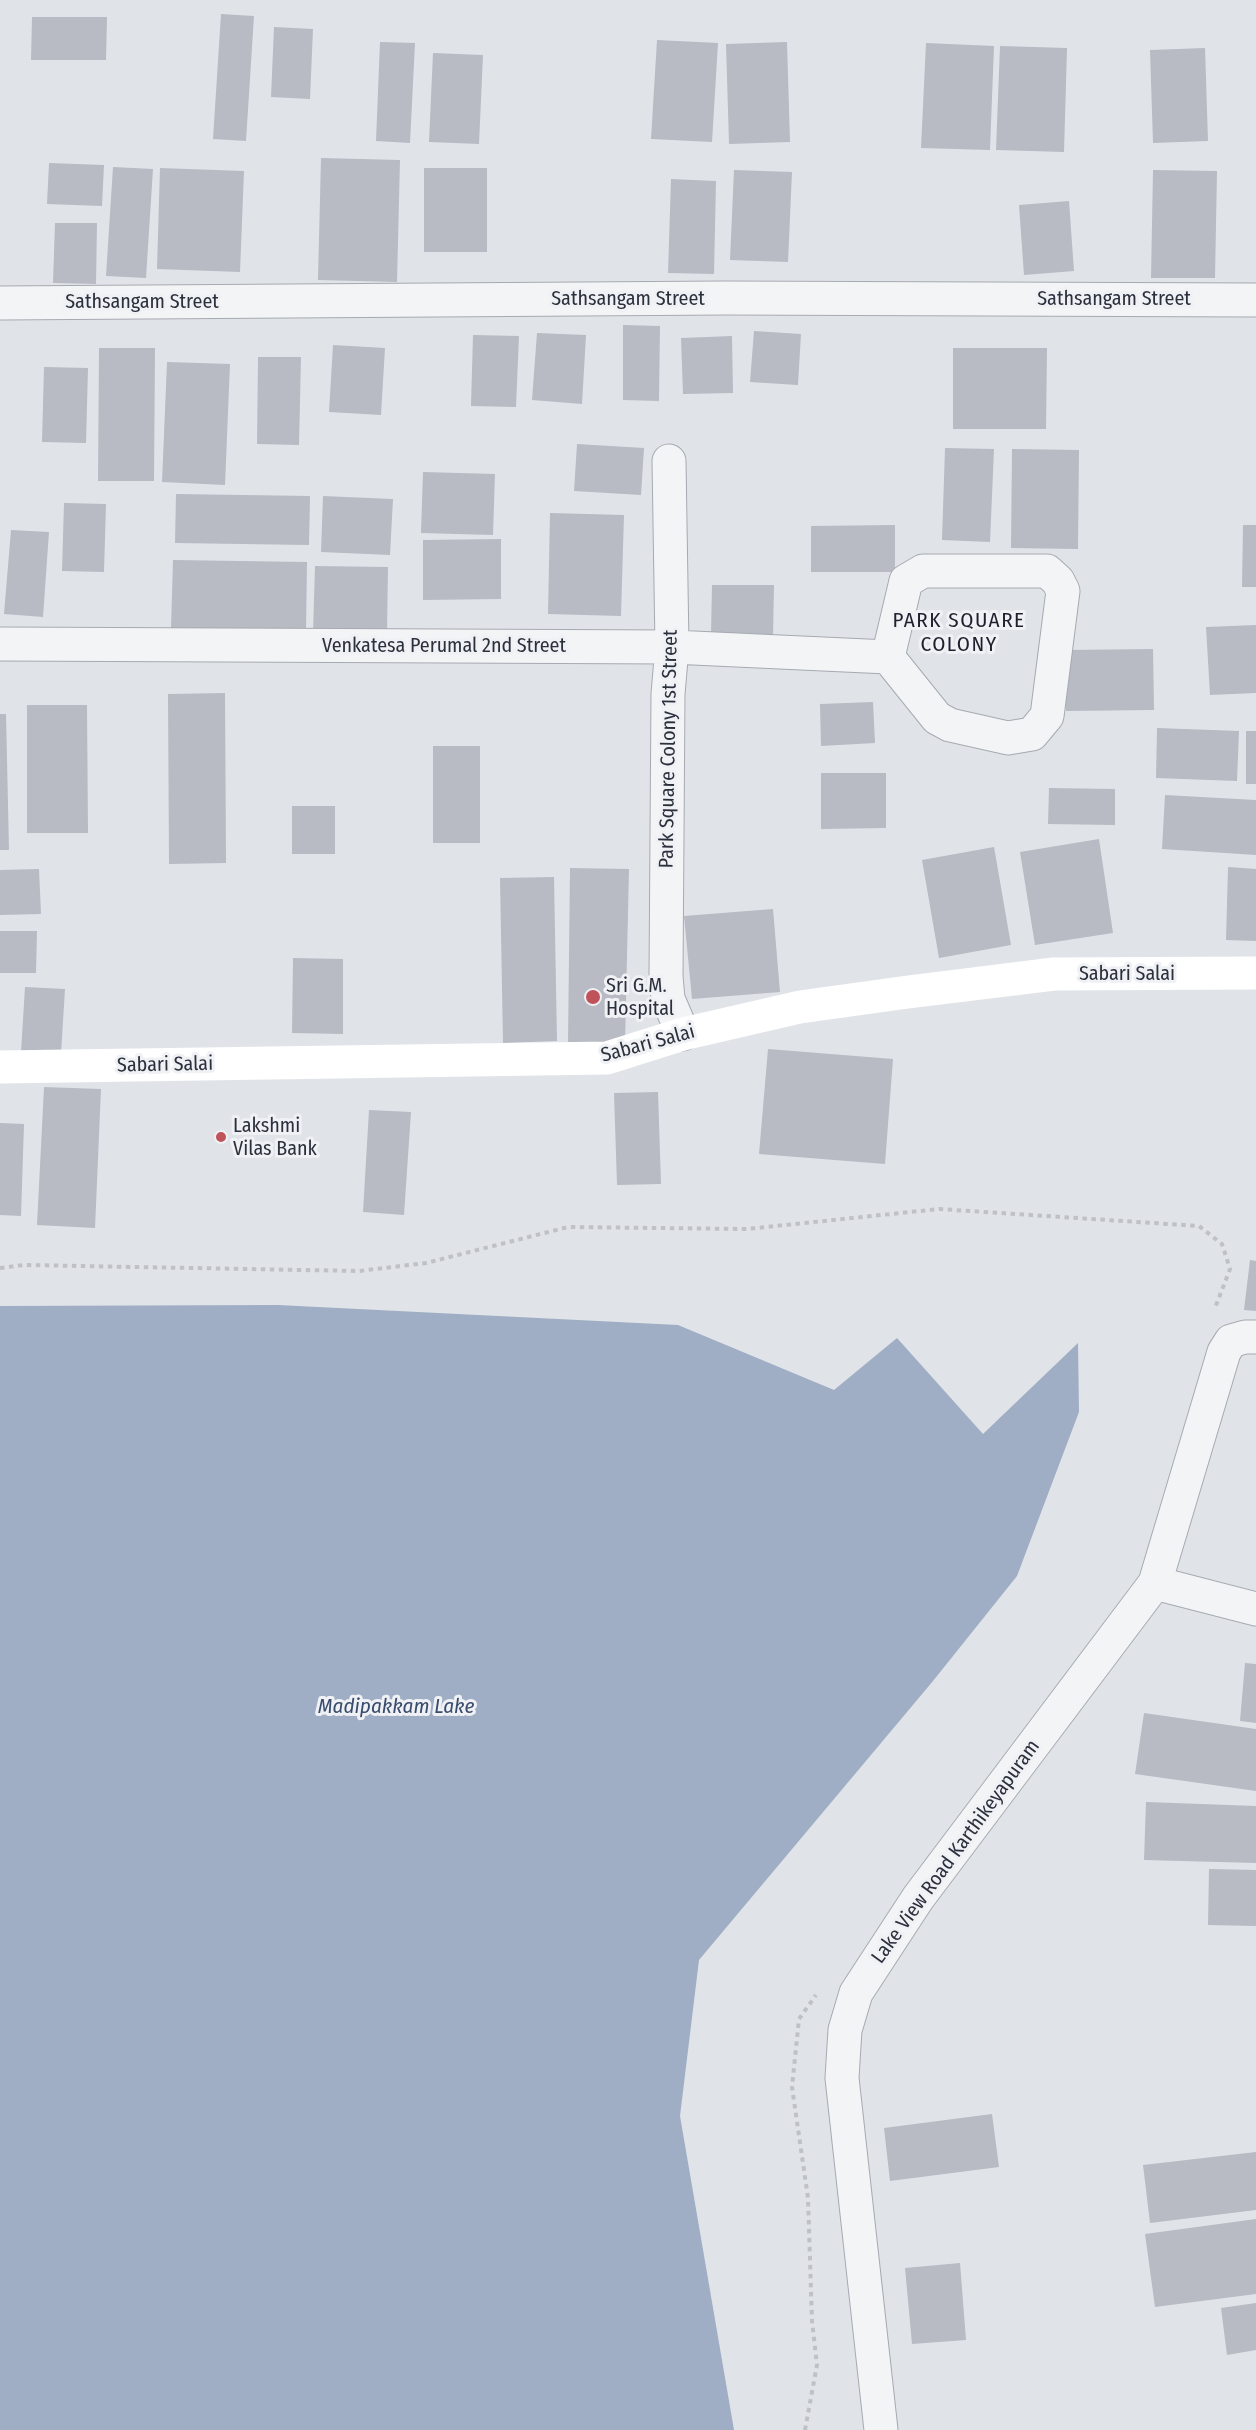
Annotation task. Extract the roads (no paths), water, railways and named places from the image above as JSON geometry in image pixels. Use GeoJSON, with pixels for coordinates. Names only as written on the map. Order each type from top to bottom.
{"type":"FeatureCollection","features":[{"type":"Feature","properties":{"kind":"main road","name":"Sabari Salai"},"geometry":{"type":"LineString","coordinates":[[0,1067],[607,1058],[683,1034],[800,1007],[1054,974],[1256,973]]}},
{"type":"Feature","properties":{"kind":"street","name":"Sathsangam Street"},"geometry":{"type":"LineString","coordinates":[[0,303],[713,298],[1256,300]]}},
{"type":"Feature","properties":{"kind":"street","name":"Park Square Colony 1st Street"},"geometry":{"type":"LineString","coordinates":[[669,461],[672,647],[668,694],[666,976],[668,999],[683,1034]]}},
{"type":"Feature","properties":{"kind":"street"},"geometry":{"type":"LineString","coordinates":[[922,571],[1047,571],[1058,581],[1063,591],[1047,716],[1032,734],[1008,738],[950,725],[937,718],[888,657],[906,581],[922,571]]}},
{"type":"Feature","properties":{"kind":"street","name":"Venkatesa Perumal 2nd Street"},"geometry":{"type":"LineString","coordinates":[[0,644],[672,647],[888,657]]}},
{"type":"Feature","properties":{"kind":"street","name":"Lake View Road Karthikeyapuram"},"geometry":{"type":"LineString","coordinates":[[881,2430],[842,2078],[845,2030],[856,1993],[918,1898],[1155,1582],[1224,1352],[1232,1341],[1245,1337],[1256,1337]]}},
{"type":"Feature","properties":{"kind":"street"},"geometry":{"type":"LineString","coordinates":[[1155,1582],[1256,1609]]}},
{"type":"Feature","properties":{"kind":"water","name":"Madipakkam Lake"},"geometry":{"type":"Polygon","coordinates":[[[278,1305],[678,1325],[834,1390],[897,1338],[983,1434],[1078,1343],[1079,1412],[1017,1576],[933,1681],[699,1960],[680,2116],[734,2430],[0,2430],[0,1306],[278,1305]]]}},
{"type":"Feature","properties":{"kind":"place","name":"Sri G.M. Hospital"},"geometry":{"type":"Point","coordinates":[593,997]}},
{"type":"Feature","properties":{"kind":"place","name":"Lakshmi Vilas Bank"},"geometry":{"type":"Point","coordinates":[221,1137]}},
{"type":"Feature","properties":{"kind":"district","name":"PARK SQUARE COLONY"},"geometry":{"type":"Point","coordinates":[959,633]}}]}
